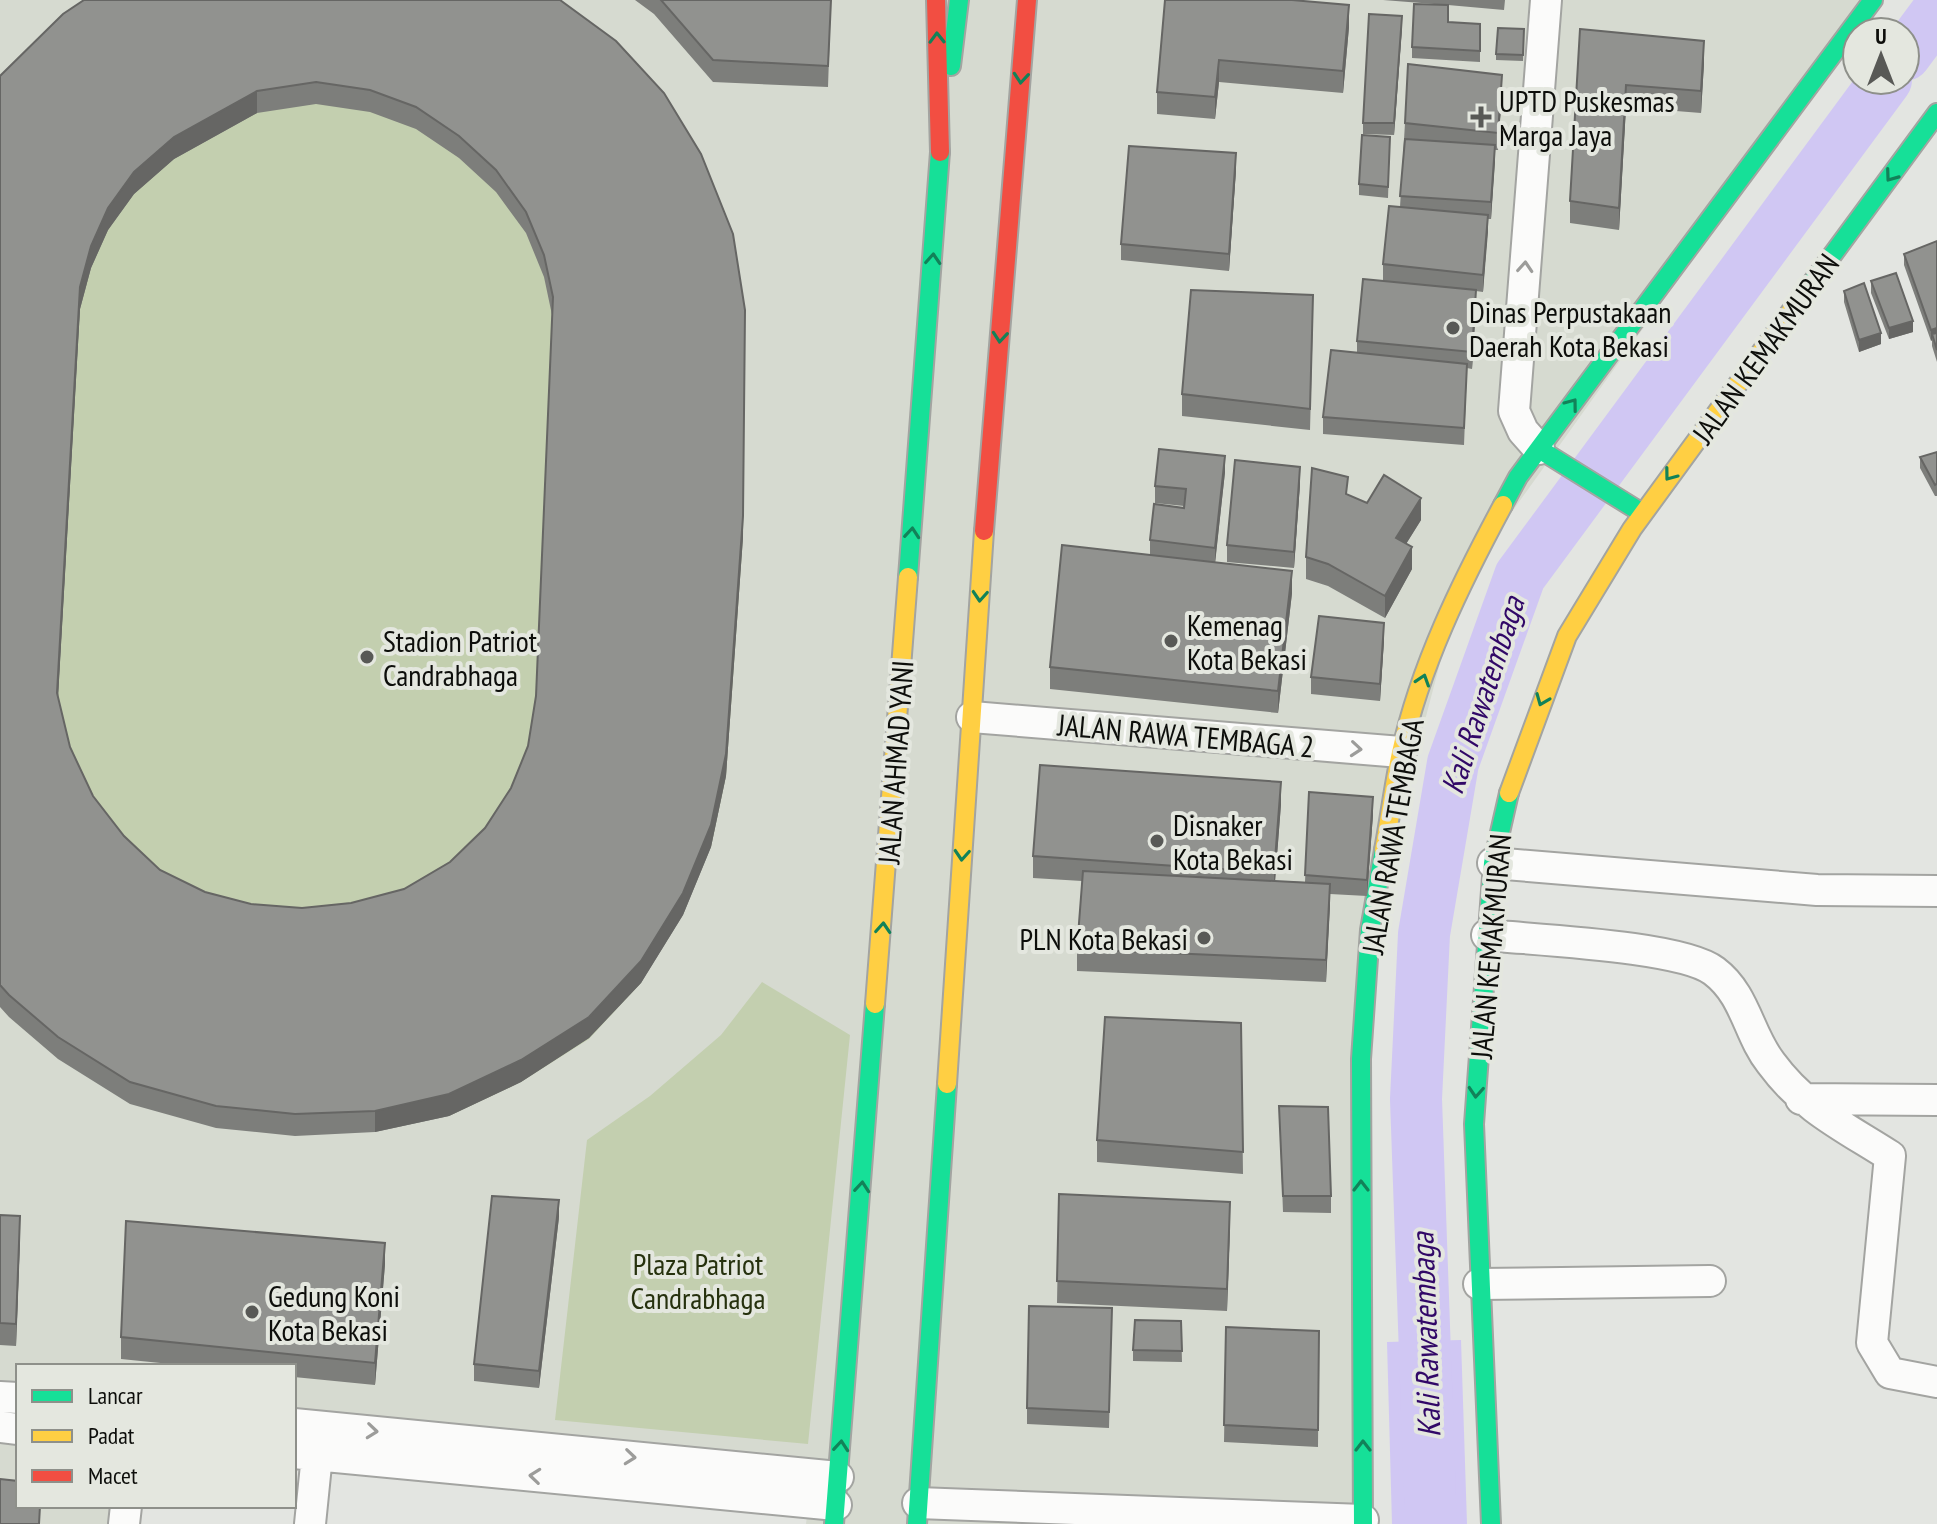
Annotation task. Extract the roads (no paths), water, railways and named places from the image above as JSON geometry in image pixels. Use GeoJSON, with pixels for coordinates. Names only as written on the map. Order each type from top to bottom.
{"type":"FeatureCollection","features":[{"type":"Feature","properties":{"kind":"main road","name":"JALAN AHMAD YANI"},"geometry":{"type":"LineString","coordinates":[[836,1502],[940,172],[936,0]]}},
{"type":"Feature","properties":{"kind":"main road"},"geometry":{"type":"LineString","coordinates":[[940,172],[959,0]]}},
{"type":"Feature","properties":{"kind":"main road"},"geometry":{"type":"LineString","coordinates":[[917,1514],[972,717],[1027,0]]}},
{"type":"Feature","properties":{"kind":"main road","name":"JALAN RAWA TEMBAGA"},"geometry":{"type":"LineString","coordinates":[[1363,1522],[1361,1059],[1370,930],[1401,752],[1424,677],[1461,583],[1518,477],[1544,452],[1873,0]]}},
{"type":"Feature","properties":{"kind":"main road","name":"JALAN KEMAKMURAN"},"geometry":{"type":"LineString","coordinates":[[1491,1524],[1474,1124],[1493,863],[1505,802],[1567,636],[1642,513],[1937,113]]}},
{"type":"Feature","properties":{"kind":"main road"},"geometry":{"type":"LineString","coordinates":[[1544,452],[1642,513]]}},
{"type":"Feature","properties":{"kind":"street"},"geometry":{"type":"LineString","coordinates":[[1544,452],[1523,431],[1514,411],[1546,0]]}},
{"type":"Feature","properties":{"kind":"street","name":"JALAN RAWA TEMBAGA 2"},"geometry":{"type":"LineString","coordinates":[[972,717],[1401,752]]}},
{"type":"Feature","properties":{"kind":"street"},"geometry":{"type":"LineString","coordinates":[[1493,863],[1817,890],[1937,891]]}},
{"type":"Feature","properties":{"kind":"street"},"geometry":{"type":"LineString","coordinates":[[1487,935],[1683,956],[1714,971],[1741,999],[1770,1063],[1799,1099],[1890,1156],[1872,1343],[1890,1373],[1937,1382]]}},
{"type":"Feature","properties":{"kind":"street"},"geometry":{"type":"LineString","coordinates":[[1799,1099],[1937,1100]]}},
{"type":"Feature","properties":{"kind":"street"},"geometry":{"type":"LineString","coordinates":[[1479,1284],[1710,1281]]}},
{"type":"Feature","properties":{"kind":"street"},"geometry":{"type":"LineString","coordinates":[[296,1424],[836,1502]]}},
{"type":"Feature","properties":{"kind":"street"},"geometry":{"type":"LineString","coordinates":[[310,1524],[309,1459],[738,1510],[836,1502]]}},
{"type":"Feature","properties":{"kind":"street"},"geometry":{"type":"LineString","coordinates":[[917,1514],[1363,1522]]}},
{"type":"Feature","properties":{"kind":"waterway","name":"Kali Rawatembaga"},"geometry":{"type":"LineString","coordinates":[[1921,34],[1937,12]]}},
{"type":"Feature","properties":{"kind":"waterway","name":"Kali Rawatembaga"},"geometry":{"type":"LineString","coordinates":[[1431,1524],[1416,1099],[1424,934],[1453,763],[1520,576],[1874,96]]}},
{"type":"Feature","properties":{"kind":"place","name":"UPTD Puskesmas Marga Jaya"},"geometry":{"type":"Point","coordinates":[1481,117]}},
{"type":"Feature","properties":{"kind":"place","name":"Dinas Perpustakaan Daerah Kota Bekasi"},"geometry":{"type":"Point","coordinates":[1453,328]}},
{"type":"Feature","properties":{"kind":"place","name":"Kemenag Kota Bekasi"},"geometry":{"type":"Point","coordinates":[1171,641]}},
{"type":"Feature","properties":{"kind":"place","name":"Stadion Patriot Candrabhaga"},"geometry":{"type":"Point","coordinates":[367,657]}},
{"type":"Feature","properties":{"kind":"place","name":"Disnaker Kota Bekasi"},"geometry":{"type":"Point","coordinates":[1157,841]}},
{"type":"Feature","properties":{"kind":"place","name":"PLN Kota Bekasi"},"geometry":{"type":"Point","coordinates":[1204,938]}},
{"type":"Feature","properties":{"kind":"place","name":"Gedung Koni Kota Bekasi"},"geometry":{"type":"Point","coordinates":[252,1312]}},
{"type":"Feature","properties":{"kind":"park label","name":"Plaza Patriot Candrabhaga"},"geometry":{"type":"Point","coordinates":[698,1280]}}]}
